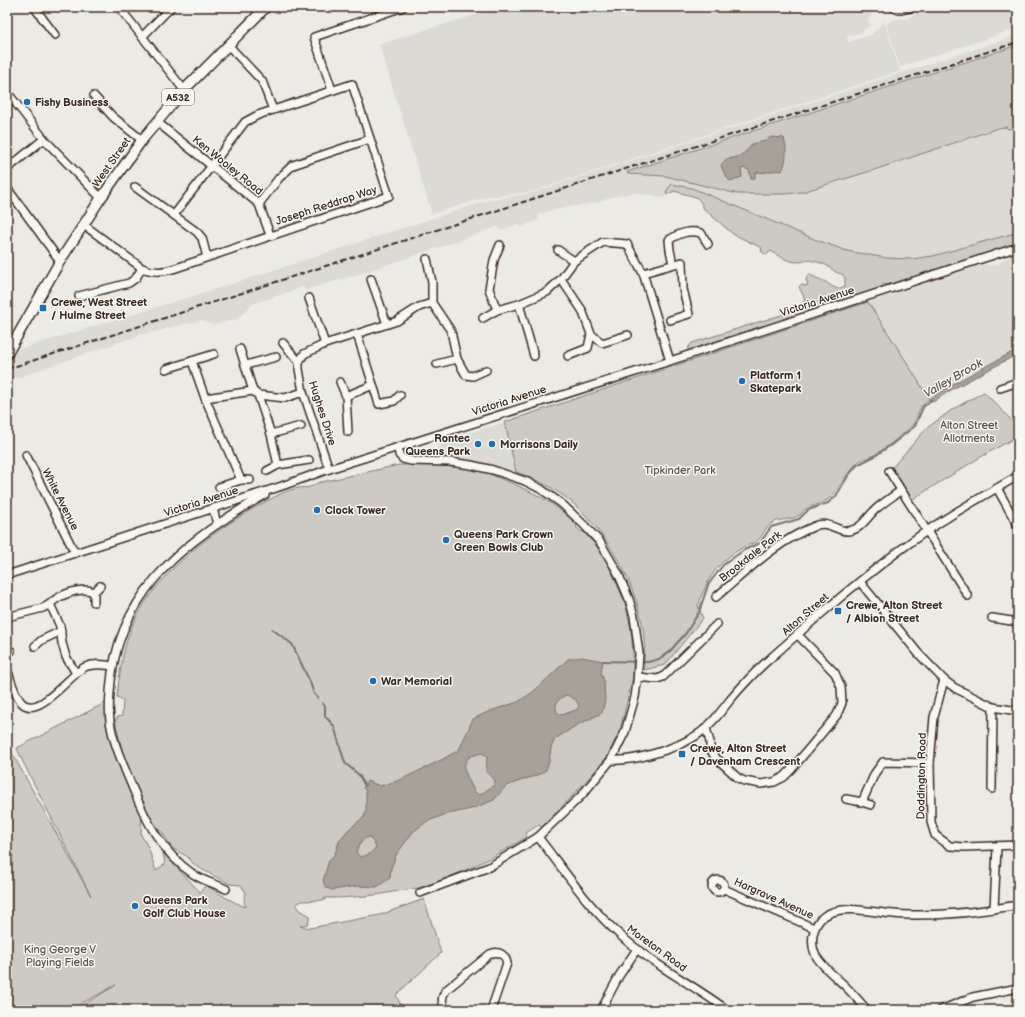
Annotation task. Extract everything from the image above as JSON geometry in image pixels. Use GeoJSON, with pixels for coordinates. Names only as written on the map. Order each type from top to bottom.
{"type":"FeatureCollection","features":[{"type":"Feature","properties":{"kind":"main road","name":"West Street"},"geometry":{"type":"LineString","coordinates":[[8,351],[60,261],[101,198],[142,140],[184,90],[266,7]]}},
{"type":"Feature","properties":{"kind":"main road"},"geometry":{"type":"LineString","coordinates":[[895,7],[899,9],[910,7]]}},
{"type":"Feature","properties":{"kind":"street"},"geometry":{"type":"LineString","coordinates":[[34,7],[55,34]]}},
{"type":"Feature","properties":{"kind":"street"},"geometry":{"type":"LineString","coordinates":[[118,7],[184,90]]}},
{"type":"Feature","properties":{"kind":"street"},"geometry":{"type":"LineString","coordinates":[[142,37],[171,7]]}},
{"type":"Feature","properties":{"kind":"street"},"geometry":{"type":"LineString","coordinates":[[332,90],[314,37],[403,7]]}},
{"type":"Feature","properties":{"kind":"street"},"geometry":{"type":"LineString","coordinates":[[41,30],[48,25]]}},
{"type":"Feature","properties":{"kind":"street"},"geometry":{"type":"LineString","coordinates":[[228,45],[262,81],[273,110]]}},
{"type":"Feature","properties":{"kind":"street"},"geometry":{"type":"LineString","coordinates":[[174,215],[245,122],[251,118],[273,110],[352,84],[370,139],[293,165],[279,178],[259,204]]}},
{"type":"Feature","properties":{"kind":"street"},"geometry":{"type":"LineString","coordinates":[[7,92],[44,139],[101,198]]}},
{"type":"Feature","properties":{"kind":"street"},"geometry":{"type":"LineString","coordinates":[[94,96],[114,117],[142,140]]}},
{"type":"Feature","properties":{"kind":"street","name":"Ken Wooley Road"},"geometry":{"type":"LineString","coordinates":[[157,122],[259,204],[270,235]]}},
{"type":"Feature","properties":{"kind":"street"},"geometry":{"type":"LineString","coordinates":[[7,169],[44,139]]}},
{"type":"Feature","properties":{"kind":"street","name":"Joseph Reddrop Way"},"geometry":{"type":"LineString","coordinates":[[142,268],[149,271],[161,272],[389,196],[370,139]]}},
{"type":"Feature","properties":{"kind":"street"},"geometry":{"type":"LineString","coordinates":[[135,187],[197,232],[202,238],[207,257]]}},
{"type":"Feature","properties":{"kind":"street"},"geometry":{"type":"LineString","coordinates":[[7,188],[60,261]]}},
{"type":"Feature","properties":{"kind":"street"},"geometry":{"type":"LineString","coordinates":[[80,296],[129,283],[136,278],[142,268],[84,225]]}},
{"type":"Feature","properties":{"kind":"street"},"geometry":{"type":"LineString","coordinates":[[673,264],[669,240],[679,234],[692,231],[701,232],[708,244]]}},
{"type":"Feature","properties":{"kind":"street"},"geometry":{"type":"LineString","coordinates":[[483,318],[497,310],[519,304],[546,292],[561,279],[574,261],[603,242],[627,244],[643,273],[670,361]]}},
{"type":"Feature","properties":{"kind":"street"},"geometry":{"type":"LineString","coordinates":[[497,310],[488,289],[494,260],[500,245]]}},
{"type":"Feature","properties":{"kind":"street","name":"Victoria Avenue"},"geometry":{"type":"LineString","coordinates":[[7,575],[279,487],[329,469],[670,361],[1018,247]]}},
{"type":"Feature","properties":{"kind":"street"},"geometry":{"type":"LineString","coordinates":[[558,250],[574,261]]}},
{"type":"Feature","properties":{"kind":"street"},"geometry":{"type":"LineString","coordinates":[[426,259],[432,282],[432,303],[451,332],[457,359],[466,374],[474,376],[486,370]]}},
{"type":"Feature","properties":{"kind":"street"},"geometry":{"type":"LineString","coordinates":[[643,273],[682,262],[683,289],[689,314],[670,320]]}},
{"type":"Feature","properties":{"kind":"street"},"geometry":{"type":"LineString","coordinates":[[371,279],[387,324]]}},
{"type":"Feature","properties":{"kind":"street"},"geometry":{"type":"LineString","coordinates":[[561,279],[582,310],[591,334],[602,343],[628,335]]}},
{"type":"Feature","properties":{"kind":"street"},"geometry":{"type":"LineString","coordinates":[[309,298],[325,344]]}},
{"type":"Feature","properties":{"kind":"street"},"geometry":{"type":"LineString","coordinates":[[283,343],[299,362],[304,354],[325,344],[397,321],[419,307],[432,303]]}},
{"type":"Feature","properties":{"kind":"street"},"geometry":{"type":"LineString","coordinates":[[519,304],[534,356]]}},
{"type":"Feature","properties":{"kind":"street"},"geometry":{"type":"LineString","coordinates":[[357,334],[379,404],[394,401],[400,395]]}},
{"type":"Feature","properties":{"kind":"street"},"geometry":{"type":"LineString","coordinates":[[568,356],[588,348],[591,334]]}},
{"type":"Feature","properties":{"kind":"street"},"geometry":{"type":"LineString","coordinates":[[240,349],[270,434],[278,465]]}},
{"type":"Feature","properties":{"kind":"street"},"geometry":{"type":"LineString","coordinates":[[166,369],[214,354]]}},
{"type":"Feature","properties":{"kind":"street"},"geometry":{"type":"LineString","coordinates":[[246,365],[276,357]]}},
{"type":"Feature","properties":{"kind":"street"},"geometry":{"type":"LineString","coordinates":[[437,364],[457,359]]}},
{"type":"Feature","properties":{"kind":"street"},"geometry":{"type":"LineString","coordinates":[[192,361],[205,398],[241,480]]}},
{"type":"Feature","properties":{"kind":"street","name":"Hughes Drive"},"geometry":{"type":"LineString","coordinates":[[299,362],[303,392],[329,469]]}},
{"type":"Feature","properties":{"kind":"street","name":"Hughes Drive"},"geometry":{"type":"LineString","coordinates":[[340,382],[346,396],[348,432]]}},
{"type":"Feature","properties":{"kind":"street"},"geometry":{"type":"LineString","coordinates":[[1000,388],[1018,382]]}},
{"type":"Feature","properties":{"kind":"street"},"geometry":{"type":"LineString","coordinates":[[346,396],[373,385]]}},
{"type":"Feature","properties":{"kind":"street"},"geometry":{"type":"LineString","coordinates":[[205,398],[256,393],[285,398],[303,392]]}},
{"type":"Feature","properties":{"kind":"street"},"geometry":{"type":"LineString","coordinates":[[270,434],[301,426]]}},
{"type":"Feature","properties":{"kind":"street"},"geometry":{"type":"LineString","coordinates":[[398,447],[399,455],[403,459],[471,465],[509,475],[525,481],[541,490],[567,508],[600,542],[618,572],[629,598],[634,616],[639,654],[638,677],[625,732],[611,760],[581,796],[538,837],[488,867],[438,888],[420,893]]}},
{"type":"Feature","properties":{"kind":"street","name":"White Avenue"},"geometry":{"type":"LineString","coordinates":[[26,455],[76,553]]}},
{"type":"Feature","properties":{"kind":"street"},"geometry":{"type":"LineString","coordinates":[[268,471],[278,465],[309,460]]}},
{"type":"Feature","properties":{"kind":"street"},"geometry":{"type":"LineString","coordinates":[[889,471],[900,491],[968,596]]}},
{"type":"Feature","properties":{"kind":"street","name":"Alton Street"},"geometry":{"type":"LineString","coordinates":[[611,760],[621,761],[633,759],[666,749],[691,739],[706,728],[751,677],[798,634],[860,582],[900,550],[927,531],[1018,476]]}},
{"type":"Feature","properties":{"kind":"street"},"geometry":{"type":"LineString","coordinates":[[219,487],[241,480],[250,480]]}},
{"type":"Feature","properties":{"kind":"street"},"geometry":{"type":"LineString","coordinates":[[226,889],[194,875],[166,851],[142,812],[118,752],[109,708],[109,692],[118,642],[123,628],[131,612],[153,581],[176,556],[201,535],[279,487]]}},
{"type":"Feature","properties":{"kind":"street"},"geometry":{"type":"LineString","coordinates":[[997,488],[1018,526]]}},
{"type":"Feature","properties":{"kind":"street","name":"Brookdale Park"},"geometry":{"type":"LineString","coordinates":[[716,597],[767,554],[791,538],[816,525],[822,524],[846,531],[852,530],[861,525],[874,510],[900,491]]}},
{"type":"Feature","properties":{"kind":"street"},"geometry":{"type":"LineString","coordinates":[[213,508],[217,524]]}},
{"type":"Feature","properties":{"kind":"street"},"geometry":{"type":"LineString","coordinates":[[860,582],[918,653],[944,680],[955,688],[993,707],[1018,711]]}},
{"type":"Feature","properties":{"kind":"street"},"geometry":{"type":"LineString","coordinates":[[94,602],[94,592],[100,586]]}},
{"type":"Feature","properties":{"kind":"street"},"geometry":{"type":"LineString","coordinates":[[7,617],[43,608],[58,598],[73,593],[90,590],[94,592]]}},
{"type":"Feature","properties":{"kind":"street"},"geometry":{"type":"LineString","coordinates":[[50,604],[61,631],[62,643],[66,657],[76,673]]}},
{"type":"Feature","properties":{"kind":"street"},"geometry":{"type":"LineString","coordinates":[[992,618],[1018,622]]}},
{"type":"Feature","properties":{"kind":"street"},"geometry":{"type":"LineString","coordinates":[[638,677],[657,679],[663,677],[717,624]]}},
{"type":"Feature","properties":{"kind":"street"},"geometry":{"type":"LineString","coordinates":[[35,646],[42,640],[61,631]]}},
{"type":"Feature","properties":{"kind":"street"},"geometry":{"type":"LineString","coordinates":[[706,728],[710,742],[710,749],[715,757],[738,778],[744,781],[761,784],[774,782],[784,777],[791,770],[837,716],[842,702],[841,687],[835,672],[798,634]]}},
{"type":"Feature","properties":{"kind":"street"},"geometry":{"type":"LineString","coordinates":[[7,669],[20,700],[25,705],[30,706],[37,705],[53,696],[76,673],[84,668],[98,664],[113,666]]}},
{"type":"Feature","properties":{"kind":"street","name":"Doddington Road"},"geometry":{"type":"LineString","coordinates":[[944,680],[934,718],[930,763],[930,822],[935,836],[950,846],[997,847],[1018,845]]}},
{"type":"Feature","properties":{"kind":"street"},"geometry":{"type":"LineString","coordinates":[[992,789],[993,707]]}},
{"type":"Feature","properties":{"kind":"street"},"geometry":{"type":"LineString","coordinates":[[862,802],[875,773],[884,762],[930,763]]}},
{"type":"Feature","properties":{"kind":"street"},"geometry":{"type":"LineString","coordinates":[[846,799],[862,802],[871,806]]}},
{"type":"Feature","properties":{"kind":"street","name":"Moreton Road"},"geometry":{"type":"LineString","coordinates":[[538,837],[596,910],[614,930],[654,963],[711,998],[727,1010]]}},
{"type":"Feature","properties":{"kind":"street"},"geometry":{"type":"LineString","coordinates":[[994,909],[997,847]]}},
{"type":"Feature","properties":{"kind":"street","name":"Hargrave Avenue"},"geometry":{"type":"LineString","coordinates":[[724,889],[814,928]]}},
{"type":"Feature","properties":{"kind":"street"},"geometry":{"type":"LineString","coordinates":[[867,1010],[818,958],[813,944],[814,928],[818,921],[824,916],[842,910],[919,915],[994,909],[1018,905]]}},
{"type":"Feature","properties":{"kind":"street"},"geometry":{"type":"LineString","coordinates":[[601,1010],[619,976],[637,949]]}},
{"type":"Feature","properties":{"kind":"street"},"geometry":{"type":"LineString","coordinates":[[446,1010],[442,1002],[446,990],[490,954],[496,952],[502,954],[508,963],[491,1010]]}},
{"type":"Feature","properties":{"kind":"street"},"geometry":{"type":"LineString","coordinates":[[941,1010],[973,997],[1018,988]]}},
{"type":"Feature","properties":{"kind":"shaded area"},"geometry":{"type":"Polygon","coordinates":[[[502,7],[875,7],[868,20],[870,25],[860,33],[847,36],[848,42],[871,35],[884,21],[900,71],[531,192],[487,197],[432,214],[379,44],[502,7]]]}},
{"type":"Feature","properties":{"kind":"shaded area"},"geometry":{"type":"Polygon","coordinates":[[[924,7],[1018,7],[1018,28],[900,67],[886,24],[895,19],[909,18],[924,7]]]}},
{"type":"Feature","properties":{"kind":"shaded area"},"geometry":{"type":"Polygon","coordinates":[[[1018,35],[1018,45],[722,140],[628,174],[665,176],[738,194],[786,194],[802,192],[874,170],[998,128],[1006,127],[1009,129],[1018,127],[1018,232],[933,256],[911,259],[886,258],[847,251],[829,245],[692,188],[672,184],[669,194],[664,198],[634,193],[620,195],[598,202],[549,211],[538,215],[539,220],[520,227],[517,224],[500,231],[499,226],[356,275],[305,290],[303,287],[253,304],[237,319],[213,325],[202,320],[140,335],[7,381],[7,367],[16,350],[219,288],[486,201],[531,193],[1018,35]]]}},
{"type":"Feature","properties":{"kind":"shaded area"},"geometry":{"type":"Polygon","coordinates":[[[771,137],[784,138],[786,155],[782,171],[758,172],[755,174],[755,178],[751,179],[749,170],[743,168],[741,169],[742,177],[730,181],[724,173],[721,165],[726,159],[737,157],[744,153],[752,144],[765,141],[771,137]]]}},
{"type":"Feature","properties":{"kind":"shaded area"},"geometry":{"type":"Polygon","coordinates":[[[1018,253],[1018,349],[951,385],[929,399],[868,302],[980,265],[998,265],[1010,255],[1018,253]]]}},
{"type":"Feature","properties":{"kind":"shaded area"},"geometry":{"type":"Polygon","coordinates":[[[1018,349],[1018,354],[951,390],[933,402],[929,399],[951,385],[1018,349]]]}},
{"type":"Feature","properties":{"kind":"shaded area"},"geometry":{"type":"Polygon","coordinates":[[[505,422],[516,472],[454,457],[439,456],[438,442],[505,422]]]}},
{"type":"Feature","properties":{"kind":"shaded area"},"geometry":{"type":"Polygon","coordinates":[[[582,657],[603,661],[601,672],[604,681],[605,700],[602,713],[577,725],[555,739],[551,748],[546,770],[540,774],[506,786],[494,800],[471,809],[444,815],[426,822],[413,832],[396,855],[391,868],[390,878],[377,887],[358,886],[333,890],[326,888],[323,881],[329,860],[335,854],[339,841],[348,830],[364,817],[366,809],[366,791],[363,788],[367,781],[380,786],[400,780],[459,750],[473,719],[490,711],[518,702],[533,692],[568,659],[582,657]],[[566,695],[556,704],[557,712],[561,715],[576,710],[579,707],[576,700],[566,695]],[[481,753],[469,757],[464,769],[474,791],[480,795],[494,785],[495,780],[486,772],[486,755],[481,753]],[[370,837],[361,842],[356,852],[360,857],[369,854],[376,847],[370,837]]]}},
{"type":"Feature","properties":{"kind":"green space"},"geometry":{"type":"Polygon","coordinates":[[[1018,45],[1018,127],[1008,129],[1006,127],[998,128],[874,170],[802,192],[786,194],[738,194],[665,176],[628,174],[627,172],[1018,45]]]}},
{"type":"Feature","properties":{"kind":"green space"},"geometry":{"type":"Polygon","coordinates":[[[672,184],[692,188],[814,239],[847,251],[886,258],[911,259],[933,256],[1018,232],[1018,243],[887,285],[884,284],[880,288],[688,352],[688,348],[692,343],[794,311],[801,306],[805,299],[799,287],[802,284],[804,286],[808,285],[806,279],[809,274],[838,289],[845,286],[845,278],[842,274],[824,264],[809,260],[798,262],[791,261],[780,257],[771,251],[766,255],[761,251],[762,248],[733,234],[704,209],[696,197],[674,191],[666,194],[667,190],[672,184]]]}},
{"type":"Feature","properties":{"kind":"green space","name":"Tipkinder Park"},"geometry":{"type":"Polygon","coordinates":[[[868,302],[929,399],[920,409],[911,427],[879,452],[857,463],[835,493],[828,499],[804,510],[800,515],[774,522],[768,526],[756,542],[733,553],[719,565],[709,579],[701,596],[698,606],[703,618],[665,665],[644,670],[644,643],[641,620],[636,600],[618,560],[607,542],[580,509],[554,489],[516,472],[505,422],[868,302]]]}},
{"type":"Feature","properties":{"kind":"green space","name":"Alton Street Allotments"},"geometry":{"type":"Polygon","coordinates":[[[984,392],[1018,427],[1018,436],[979,458],[908,502],[889,471],[927,428],[953,409],[984,392]]]}},
{"type":"Feature","properties":{"kind":"green space","name":"King George V Playing Fields"},"geometry":{"type":"Polygon","coordinates":[[[399,465],[463,468],[487,473],[514,484],[543,498],[561,510],[577,525],[576,527],[581,532],[584,532],[603,554],[625,603],[631,629],[633,655],[633,677],[620,730],[607,757],[581,787],[542,827],[538,825],[526,833],[527,837],[476,865],[419,888],[353,897],[325,898],[325,900],[302,901],[296,904],[300,910],[310,916],[308,924],[300,926],[310,928],[380,915],[424,899],[441,953],[396,995],[403,1010],[75,1010],[116,985],[69,1010],[7,1010],[7,744],[91,896],[17,748],[109,701],[108,731],[142,812],[141,835],[148,847],[156,871],[165,864],[163,853],[200,892],[206,885],[230,900],[246,907],[244,897],[246,893],[241,885],[230,884],[201,869],[190,861],[188,857],[172,848],[162,832],[151,822],[138,796],[123,754],[115,720],[117,717],[122,716],[123,700],[117,697],[121,667],[128,637],[138,615],[151,595],[167,575],[185,557],[225,526],[267,501],[290,490],[310,487],[317,483],[399,465]]]}},
{"type":"Feature","properties":{"kind":"waterway","name":"Valley Brook"},"geometry":{"type":"LineString","coordinates":[[603,661],[648,662],[659,659],[670,651],[686,633],[699,612],[708,585],[723,565],[744,550],[760,543],[771,527],[799,519],[808,510],[828,503],[836,496],[848,476],[857,465],[875,456],[915,426],[923,407],[931,400]]}},
{"type":"Feature","properties":{"kind":"waterway"},"geometry":{"type":"LineString","coordinates":[[272,629],[292,644],[314,694],[318,698]]}},
{"type":"Feature","properties":{"kind":"waterway"},"geometry":{"type":"LineString","coordinates":[[322,703],[325,706],[325,716],[334,726],[345,763],[359,775],[365,786]]}},
{"type":"Feature","properties":{"kind":"railway"},"geometry":{"type":"LineString","coordinates":[[7,369],[1018,42]]}},
{"type":"Feature","properties":{"kind":"place","name":"Fishy Business"},"geometry":{"type":"Point","coordinates":[27,102]}},
{"type":"Feature","properties":{"kind":"place","name":"Crewe, West Street / Hulme Street"},"geometry":{"type":"Point","coordinates":[43,308]}},
{"type":"Feature","properties":{"kind":"place","name":"Platform 1 Skatepark"},"geometry":{"type":"Point","coordinates":[742,381]}},
{"type":"Feature","properties":{"kind":"place","name":"Rontec Queens Park"},"geometry":{"type":"Point","coordinates":[478,444]}},
{"type":"Feature","properties":{"kind":"place","name":"Morrisons Daily"},"geometry":{"type":"Point","coordinates":[492,444]}},
{"type":"Feature","properties":{"kind":"place","name":"Clock Tower"},"geometry":{"type":"Point","coordinates":[317,510]}},
{"type":"Feature","properties":{"kind":"place","name":"Queens Park Crown Green Bowls Club"},"geometry":{"type":"Point","coordinates":[446,540]}},
{"type":"Feature","properties":{"kind":"place","name":"Crewe, Alton Street / Albion Street"},"geometry":{"type":"Point","coordinates":[838,611]}},
{"type":"Feature","properties":{"kind":"place","name":"War Memorial"},"geometry":{"type":"Point","coordinates":[373,681]}},
{"type":"Feature","properties":{"kind":"place","name":"Crewe, Alton Street / Davenham Crescent"},"geometry":{"type":"Point","coordinates":[682,754]}},
{"type":"Feature","properties":{"kind":"place","name":"Queens Park Golf Club House"},"geometry":{"type":"Point","coordinates":[135,906]}}]}
